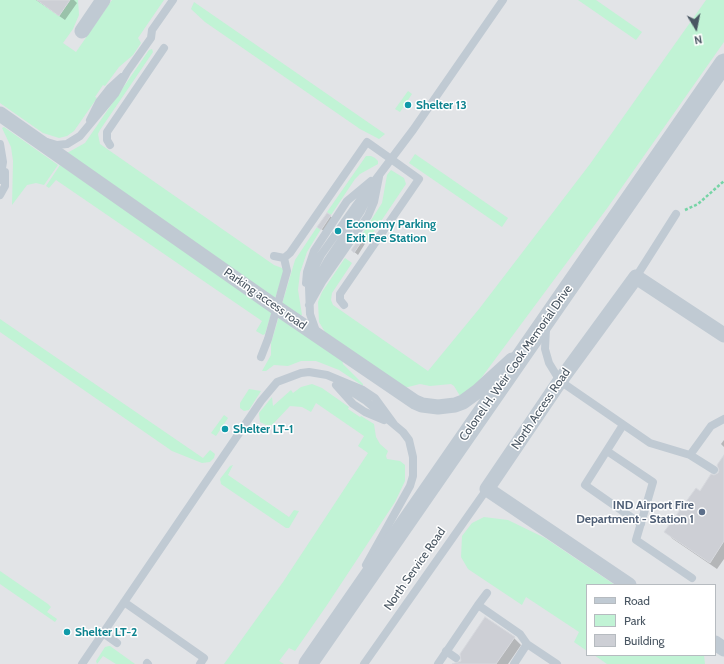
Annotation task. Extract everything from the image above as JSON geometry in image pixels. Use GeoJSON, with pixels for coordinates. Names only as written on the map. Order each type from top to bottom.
{"type":"FeatureCollection","features":[{"type":"Feature","properties":{"kind":"street"},"geometry":{"type":"LineString","coordinates":[[82,31],[103,0]]}},
{"type":"Feature","properties":{"kind":"street","name":"Colonel H. Weir Cook Memorial Drive"},"geometry":{"type":"LineString","coordinates":[[308,664],[724,63]]}},
{"type":"Feature","properties":{"kind":"street","name":"Parking access road"},"geometry":{"type":"LineString","coordinates":[[4,116],[407,398],[422,405],[438,407],[455,405],[471,397],[532,341]]}},
{"type":"Feature","properties":{"kind":"street"},"geometry":{"type":"LineString","coordinates":[[636,277],[724,335]]}},
{"type":"Feature","properties":{"kind":"street","name":"North Access Road"},"geometry":{"type":"LineString","coordinates":[[487,489],[560,381],[636,277]]}},
{"type":"Feature","properties":{"kind":"street"},"geometry":{"type":"LineString","coordinates":[[487,489],[628,584]]}},
{"type":"Feature","properties":{"kind":"street"},"geometry":{"type":"LineString","coordinates":[[716,644],[724,650]]}},
{"type":"Feature","properties":{"kind":"lane"},"geometry":{"type":"LineString","coordinates":[[4,116],[46,141],[56,145],[72,142],[86,130],[107,106],[127,72],[151,38],[152,30],[173,0]]}},
{"type":"Feature","properties":{"kind":"lane"},"geometry":{"type":"LineString","coordinates":[[320,337],[312,323],[309,305],[309,287],[316,265],[342,223],[413,130],[503,0]]}},
{"type":"Feature","properties":{"kind":"lane"},"geometry":{"type":"LineString","coordinates":[[110,145],[106,140],[107,132],[164,48]]}},
{"type":"Feature","properties":{"kind":"lane"},"geometry":{"type":"LineString","coordinates":[[274,256],[284,258],[290,253],[367,142],[389,162],[419,179],[340,294],[340,300],[344,305]]}},
{"type":"Feature","properties":{"kind":"lane"},"geometry":{"type":"LineString","coordinates":[[0,144],[0,180]]}},
{"type":"Feature","properties":{"kind":"lane"},"geometry":{"type":"LineString","coordinates":[[0,196],[6,179],[1,164]]}},
{"type":"Feature","properties":{"kind":"lane"},"geometry":{"type":"LineString","coordinates":[[309,305],[322,282],[368,216],[374,202],[381,172]]}},
{"type":"Feature","properties":{"kind":"lane"},"geometry":{"type":"LineString","coordinates":[[636,277],[676,214]]}},
{"type":"Feature","properties":{"kind":"lane"},"geometry":{"type":"LineString","coordinates":[[261,357],[287,271],[284,258]]}},
{"type":"Feature","properties":{"kind":"lane"},"geometry":{"type":"LineString","coordinates":[[548,317],[544,336],[545,349],[549,364],[560,381],[650,443],[690,455],[714,470]]}},
{"type":"Feature","properties":{"kind":"lane"},"geometry":{"type":"LineString","coordinates":[[84,663],[266,394],[277,382],[301,373],[310,372],[327,375],[363,390],[375,398],[394,424],[403,432],[411,446],[414,463],[412,481],[402,501],[322,644]]}},
{"type":"Feature","properties":{"kind":"lane"},"geometry":{"type":"LineString","coordinates":[[327,375],[353,404],[365,412],[394,424]]}},
{"type":"Feature","properties":{"kind":"lane"},"geometry":{"type":"LineString","coordinates":[[690,455],[710,426],[724,420]]}},
{"type":"Feature","properties":{"kind":"lane"},"geometry":{"type":"LineString","coordinates":[[623,425],[585,485],[641,524]]}},
{"type":"Feature","properties":{"kind":"lane"},"geometry":{"type":"LineString","coordinates":[[607,451],[653,482],[636,540],[692,578]]}},
{"type":"Feature","properties":{"kind":"lane","name":"North Service Road"},"geometry":{"type":"LineString","coordinates":[[364,664],[487,489]]}},
{"type":"Feature","properties":{"kind":"lane"},"geometry":{"type":"LineString","coordinates":[[438,664],[487,593]]}},
{"type":"Feature","properties":{"kind":"lane"},"geometry":{"type":"LineString","coordinates":[[124,602],[204,658],[200,664]]}},
{"type":"Feature","properties":{"kind":"lane"},"geometry":{"type":"LineString","coordinates":[[478,605],[520,634],[527,644],[557,664]]}},
{"type":"Feature","properties":{"kind":"lane"},"geometry":{"type":"LineString","coordinates":[[103,634],[117,643]]}},
{"type":"Feature","properties":{"kind":"lane"},"geometry":{"type":"LineString","coordinates":[[514,664],[527,644]]}},
{"type":"Feature","properties":{"kind":"lane"},"geometry":{"type":"LineString","coordinates":[[446,651],[456,658]]}},
{"type":"Feature","properties":{"kind":"path"},"geometry":{"type":"LineString","coordinates":[[676,214],[698,204],[724,181]]}},
{"type":"Feature","properties":{"kind":"shaded area"},"geometry":{"type":"Polygon","coordinates":[[[0,0],[724,0],[724,664],[0,664],[0,0]]]}},
{"type":"Feature","properties":{"kind":"green space"},"geometry":{"type":"Polygon","coordinates":[[[0,0],[37,0],[59,16],[70,0],[78,0],[79,15],[73,29],[63,43],[76,52],[112,0],[164,0],[138,38],[141,43],[133,55],[119,67],[105,86],[103,85],[95,97],[97,98],[74,131],[67,136],[59,138],[43,133],[0,103],[0,0]]]}},
{"type":"Feature","properties":{"kind":"green space"},"geometry":{"type":"Polygon","coordinates":[[[578,0],[596,0],[642,32],[636,40],[578,0]]]}},
{"type":"Feature","properties":{"kind":"green space"},"geometry":{"type":"Polygon","coordinates":[[[706,0],[724,0],[724,42],[608,207],[473,389],[460,396],[451,384],[430,386],[420,384],[404,388],[325,332],[319,322],[318,302],[322,292],[345,258],[352,263],[332,293],[331,300],[333,305],[428,371],[479,309],[590,164],[706,0]]]}},
{"type":"Feature","properties":{"kind":"green space"},"geometry":{"type":"Polygon","coordinates":[[[194,2],[385,134],[379,139],[360,129],[205,22],[191,9],[194,2]]]}},
{"type":"Feature","properties":{"kind":"green space"},"geometry":{"type":"Polygon","coordinates":[[[152,49],[153,52],[100,130],[98,134],[100,144],[274,265],[282,268],[284,271],[275,299],[67,153],[85,143],[149,50],[152,49]]]}},
{"type":"Feature","properties":{"kind":"green space"},"geometry":{"type":"Polygon","coordinates":[[[408,91],[412,94],[400,112],[395,109],[408,91]]]}},
{"type":"Feature","properties":{"kind":"green space"},"geometry":{"type":"Polygon","coordinates":[[[4,127],[58,165],[44,185],[36,183],[27,185],[12,205],[13,161],[11,147],[2,128],[4,127]]]}},
{"type":"Feature","properties":{"kind":"green space"},"geometry":{"type":"Polygon","coordinates":[[[415,154],[508,218],[502,227],[409,163],[415,154]]]}},
{"type":"Feature","properties":{"kind":"green space"},"geometry":{"type":"Polygon","coordinates":[[[366,156],[375,158],[378,161],[378,164],[360,174],[355,179],[331,215],[327,212],[366,156]]]}},
{"type":"Feature","properties":{"kind":"green space"},"geometry":{"type":"Polygon","coordinates":[[[60,165],[272,311],[265,334],[263,335],[256,331],[262,321],[56,180],[49,188],[46,186],[60,165]]]}},
{"type":"Feature","properties":{"kind":"green space"},"geometry":{"type":"Polygon","coordinates":[[[391,170],[404,178],[406,184],[367,242],[361,236],[382,203],[387,175],[391,170]]]}},
{"type":"Feature","properties":{"kind":"green space"},"geometry":{"type":"Polygon","coordinates":[[[317,227],[321,229],[307,252],[300,273],[298,290],[302,315],[299,316],[282,304],[295,260],[317,227]]]}},
{"type":"Feature","properties":{"kind":"green space"},"geometry":{"type":"Polygon","coordinates":[[[279,316],[342,359],[343,364],[363,384],[363,386],[339,370],[316,361],[301,361],[288,366],[274,365],[266,371],[262,371],[271,355],[271,343],[279,316]]]}},
{"type":"Feature","properties":{"kind":"green space"},"geometry":{"type":"Polygon","coordinates":[[[0,319],[203,458],[210,450],[215,454],[214,458],[210,462],[202,463],[172,451],[0,332],[0,319]]]}},
{"type":"Feature","properties":{"kind":"green space"},"geometry":{"type":"Polygon","coordinates":[[[312,384],[322,388],[349,407],[348,409],[374,424],[376,437],[380,444],[388,451],[386,456],[387,459],[400,461],[405,465],[405,481],[395,502],[295,651],[289,648],[279,661],[284,664],[224,664],[283,582],[368,453],[358,446],[364,436],[316,403],[311,412],[302,407],[290,406],[272,425],[266,425],[260,422],[259,413],[272,397],[273,406],[291,390],[293,393],[301,387],[312,384]]]}},
{"type":"Feature","properties":{"kind":"green space"},"geometry":{"type":"Polygon","coordinates":[[[249,389],[261,391],[249,410],[244,411],[240,408],[240,403],[249,389]]]}},
{"type":"Feature","properties":{"kind":"green space"},"geometry":{"type":"Polygon","coordinates":[[[224,415],[228,418],[216,436],[211,433],[224,415]]]}},
{"type":"Feature","properties":{"kind":"green space"},"geometry":{"type":"Polygon","coordinates":[[[233,465],[228,475],[289,517],[294,510],[299,511],[289,528],[286,528],[221,484],[220,479],[230,466],[233,465]]]}},
{"type":"Feature","properties":{"kind":"green space"},"geometry":{"type":"Polygon","coordinates":[[[484,517],[508,520],[545,538],[614,584],[586,584],[586,650],[574,642],[579,632],[526,597],[522,605],[468,569],[461,557],[462,536],[472,523],[484,517]]]}},
{"type":"Feature","properties":{"kind":"green space"},"geometry":{"type":"Polygon","coordinates":[[[0,571],[48,604],[51,607],[47,612],[57,619],[55,622],[0,584],[0,571]]]}},
{"type":"Feature","properties":{"kind":"green space"},"geometry":{"type":"Polygon","coordinates":[[[110,646],[135,664],[116,664],[103,656],[97,664],[96,661],[105,647],[110,646]]]}},
{"type":"Feature","properties":{"kind":"green space"},"geometry":{"type":"Polygon","coordinates":[[[595,656],[704,656],[705,664],[607,664],[595,656]]]}},
{"type":"Feature","properties":{"kind":"building"},"geometry":{"type":"Polygon","coordinates":[[[37,0],[70,0],[59,16],[37,0]]]}},
{"type":"Feature","properties":{"kind":"building"},"geometry":{"type":"Polygon","coordinates":[[[327,213],[331,215],[321,230],[317,227],[327,213]]]}},
{"type":"Feature","properties":{"kind":"building"},"geometry":{"type":"Polygon","coordinates":[[[361,236],[364,238],[354,253],[351,250],[361,236]]]}},
{"type":"Feature","properties":{"kind":"building","name":"IND Airport Fire Department - Station 1"},"geometry":{"type":"Polygon","coordinates":[[[724,455],[724,541],[710,563],[664,532],[696,488],[700,491],[711,474],[714,475],[718,473],[719,470],[717,465],[724,455]]]}},
{"type":"Feature","properties":{"kind":"building"},"geometry":{"type":"Polygon","coordinates":[[[485,617],[515,637],[496,664],[452,664],[461,661],[460,654],[485,617]]]}},
{"type":"Feature","properties":{"kind":"place","name":"Shelter 13"},"geometry":{"type":"Point","coordinates":[408,105]}},
{"type":"Feature","properties":{"kind":"place","name":"Economy Parking Exit Fee Station"},"geometry":{"type":"Point","coordinates":[338,231]}},
{"type":"Feature","properties":{"kind":"place","name":"Shelter LT-1"},"geometry":{"type":"Point","coordinates":[225,429]}},
{"type":"Feature","properties":{"kind":"place","name":"IND Airport Fire Department - Station 1"},"geometry":{"type":"Point","coordinates":[702,512]}},
{"type":"Feature","properties":{"kind":"place","name":"Shelter LT-2"},"geometry":{"type":"Point","coordinates":[67,632]}}]}
